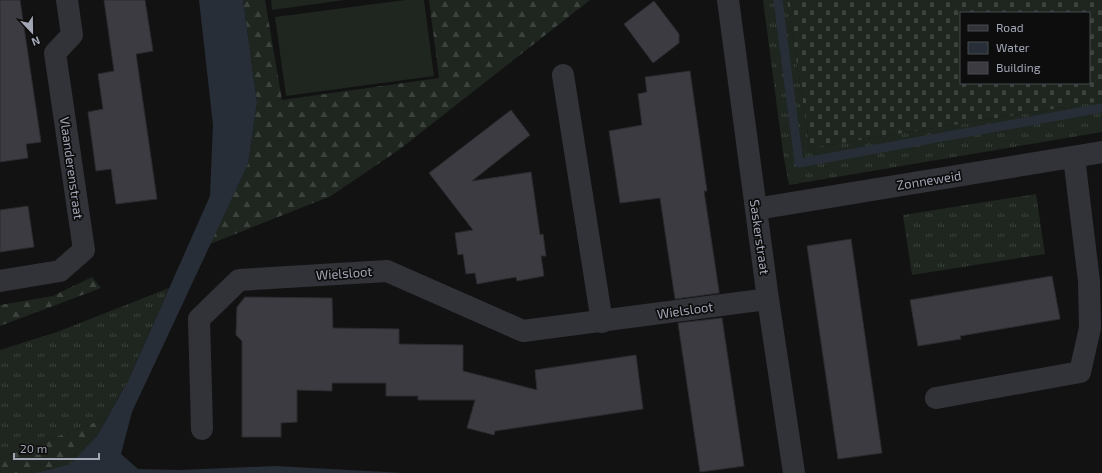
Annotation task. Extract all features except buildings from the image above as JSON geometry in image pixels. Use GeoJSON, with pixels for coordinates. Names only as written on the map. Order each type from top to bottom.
{"type":"FeatureCollection","features":[{"type":"Feature","properties":{"kind":"street","name":"Vlaanderenstraat"},"geometry":{"type":"LineString","coordinates":[[0,282],[60,271],[84,250],[55,53],[72,35],[67,0]]}},
{"type":"Feature","properties":{"kind":"street","name":"Saskerstraat"},"geometry":{"type":"LineString","coordinates":[[728,0],[768,299],[794,473]]}},
{"type":"Feature","properties":{"kind":"street"},"geometry":{"type":"LineString","coordinates":[[563,75],[602,322]]}},
{"type":"Feature","properties":{"kind":"street","name":"Zonneweid"},"geometry":{"type":"LineString","coordinates":[[756,209],[1102,152]]}},
{"type":"Feature","properties":{"kind":"street"},"geometry":{"type":"LineString","coordinates":[[936,398],[1080,372],[1090,328],[1089,281],[1074,156]]}},
{"type":"Feature","properties":{"kind":"street","name":"Wielsloot"},"geometry":{"type":"LineString","coordinates":[[202,429],[199,319],[239,280],[387,270],[523,331],[602,322],[768,299]]}},
{"type":"Feature","properties":{"kind":"green space"},"geometry":{"type":"Polygon","coordinates":[[[243,0],[265,0],[282,100],[439,78],[429,0],[590,0],[400,149],[331,196],[210,244],[248,164],[257,102],[243,0]]]}},
{"type":"Feature","properties":{"kind":"green space"},"geometry":{"type":"Polygon","coordinates":[[[271,0],[345,0],[272,10],[271,0]]]}},
{"type":"Feature","properties":{"kind":"green space"},"geometry":{"type":"Polygon","coordinates":[[[405,0],[424,0],[434,76],[286,96],[275,17],[405,0]]]}},
{"type":"Feature","properties":{"kind":"green space"},"geometry":{"type":"Polygon","coordinates":[[[763,0],[787,0],[810,148],[1102,101],[1102,132],[789,185],[783,153],[763,0]]]}},
{"type":"Feature","properties":{"kind":"green space"},"geometry":{"type":"Polygon","coordinates":[[[787,0],[1102,0],[1102,101],[810,148],[787,0]]]}},
{"type":"Feature","properties":{"kind":"green space"},"geometry":{"type":"Polygon","coordinates":[[[1036,194],[1045,254],[912,275],[903,215],[1036,194]]]}},
{"type":"Feature","properties":{"kind":"green space"},"geometry":{"type":"Polygon","coordinates":[[[92,277],[101,288],[0,326],[0,305],[53,296],[92,277]]]}},
{"type":"Feature","properties":{"kind":"green space"},"geometry":{"type":"Polygon","coordinates":[[[169,288],[128,381],[107,418],[0,458],[0,350],[57,332],[169,288]]]}},
{"type":"Feature","properties":{"kind":"green space"},"geometry":{"type":"Polygon","coordinates":[[[107,418],[97,436],[70,464],[36,473],[0,473],[0,458],[107,418]]]}},
{"type":"Feature","properties":{"kind":"water"},"geometry":{"type":"Polygon","coordinates":[[[199,0],[243,0],[257,102],[248,164],[132,412],[121,454],[138,469],[180,470],[275,466],[404,473],[36,473],[70,464],[97,436],[128,381],[210,196],[213,125],[199,0]]]}},
{"type":"Feature","properties":{"kind":"waterway"},"geometry":{"type":"LineString","coordinates":[[778,0],[799,163],[1102,108]]}}]}
